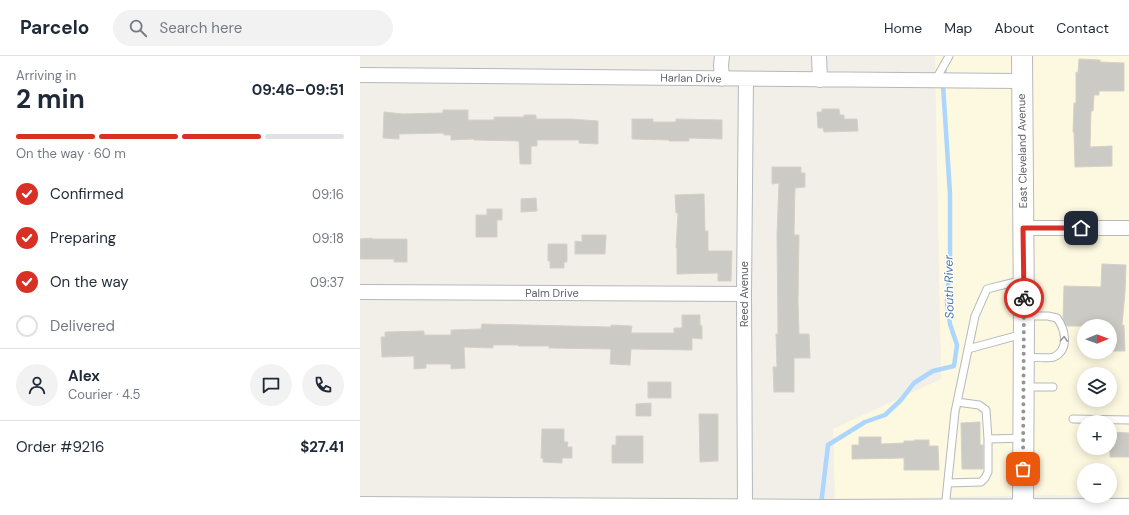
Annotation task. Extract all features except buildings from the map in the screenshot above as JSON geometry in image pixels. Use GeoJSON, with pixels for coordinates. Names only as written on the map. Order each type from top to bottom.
{"type":"FeatureCollection","features":[{"type":"Feature","properties":{"kind":"main road","name":"East Cleveland Avenue"},"geometry":{"type":"LineString","coordinates":[[1022,56],[1024,325],[1023,512]]}},
{"type":"Feature","properties":{"kind":"main road"},"geometry":{"type":"LineString","coordinates":[[360,507],[505,512],[745,509],[899,512],[1126,511]]}},
{"type":"Feature","properties":{"kind":"street"},"geometry":{"type":"LineString","coordinates":[[722,56],[722,79]]}},
{"type":"Feature","properties":{"kind":"street"},"geometry":{"type":"LineString","coordinates":[[819,56],[820,80]]}},
{"type":"Feature","properties":{"kind":"street","name":"Harlan Drive"},"geometry":{"type":"LineString","coordinates":[[360,75],[1022,81]]}},
{"type":"Feature","properties":{"kind":"street","name":"Reed Avenue"},"geometry":{"type":"LineString","coordinates":[[745,509],[744,294],[746,79]]}},
{"type":"Feature","properties":{"kind":"street"},"geometry":{"type":"LineString","coordinates":[[1023,228],[1129,228]]}},
{"type":"Feature","properties":{"kind":"street","name":"Palm Drive"},"geometry":{"type":"LineString","coordinates":[[360,292],[744,294]]}},
{"type":"Feature","properties":{"kind":"lane"},"geometry":{"type":"LineString","coordinates":[[935,81],[949,56]]}},
{"type":"Feature","properties":{"kind":"lane"},"geometry":{"type":"LineString","coordinates":[[945,512],[955,412],[975,316],[987,289],[1023,279]]}},
{"type":"Feature","properties":{"kind":"lane"},"geometry":{"type":"LineString","coordinates":[[968,349],[1048,316],[1057,318],[1062,325],[1065,334],[1063,348],[1060,352],[1053,357],[1023,358]]}},
{"type":"Feature","properties":{"kind":"lane"},"geometry":{"type":"LineString","coordinates":[[1023,387],[1053,387]]}},
{"type":"Feature","properties":{"kind":"lane"},"geometry":{"type":"LineString","coordinates":[[948,483],[981,482],[988,472],[986,410],[979,405],[957,402]]}},
{"type":"Feature","properties":{"kind":"lane"},"geometry":{"type":"LineString","coordinates":[[1073,419],[1129,420]]}},
{"type":"Feature","properties":{"kind":"lane"},"geometry":{"type":"LineString","coordinates":[[988,439],[1023,438]]}},
{"type":"Feature","properties":{"kind":"shaded area"},"geometry":{"type":"Polygon","coordinates":[[[935,56],[1129,56],[1129,497],[1117,497],[1117,463],[1077,463],[1077,496],[835,499],[833,429],[941,379],[935,56]]]}},
{"type":"Feature","properties":{"kind":"waterway","name":"South River"},"geometry":{"type":"LineString","coordinates":[[821,505],[828,445],[865,422],[885,415],[901,400],[914,383],[933,371],[954,366],[957,345],[950,324],[947,303],[950,259],[950,194],[943,85],[945,65]]}},
{"type":"Feature","properties":{"kind":"way so far"},"geometry":{"type":"LineString","coordinates":[[1023,469],[1024,298]]}},
{"type":"Feature","properties":{"kind":"route"},"geometry":{"type":"LineString","coordinates":[[1024,298],[1023,228],[1081,228]]}}]}
